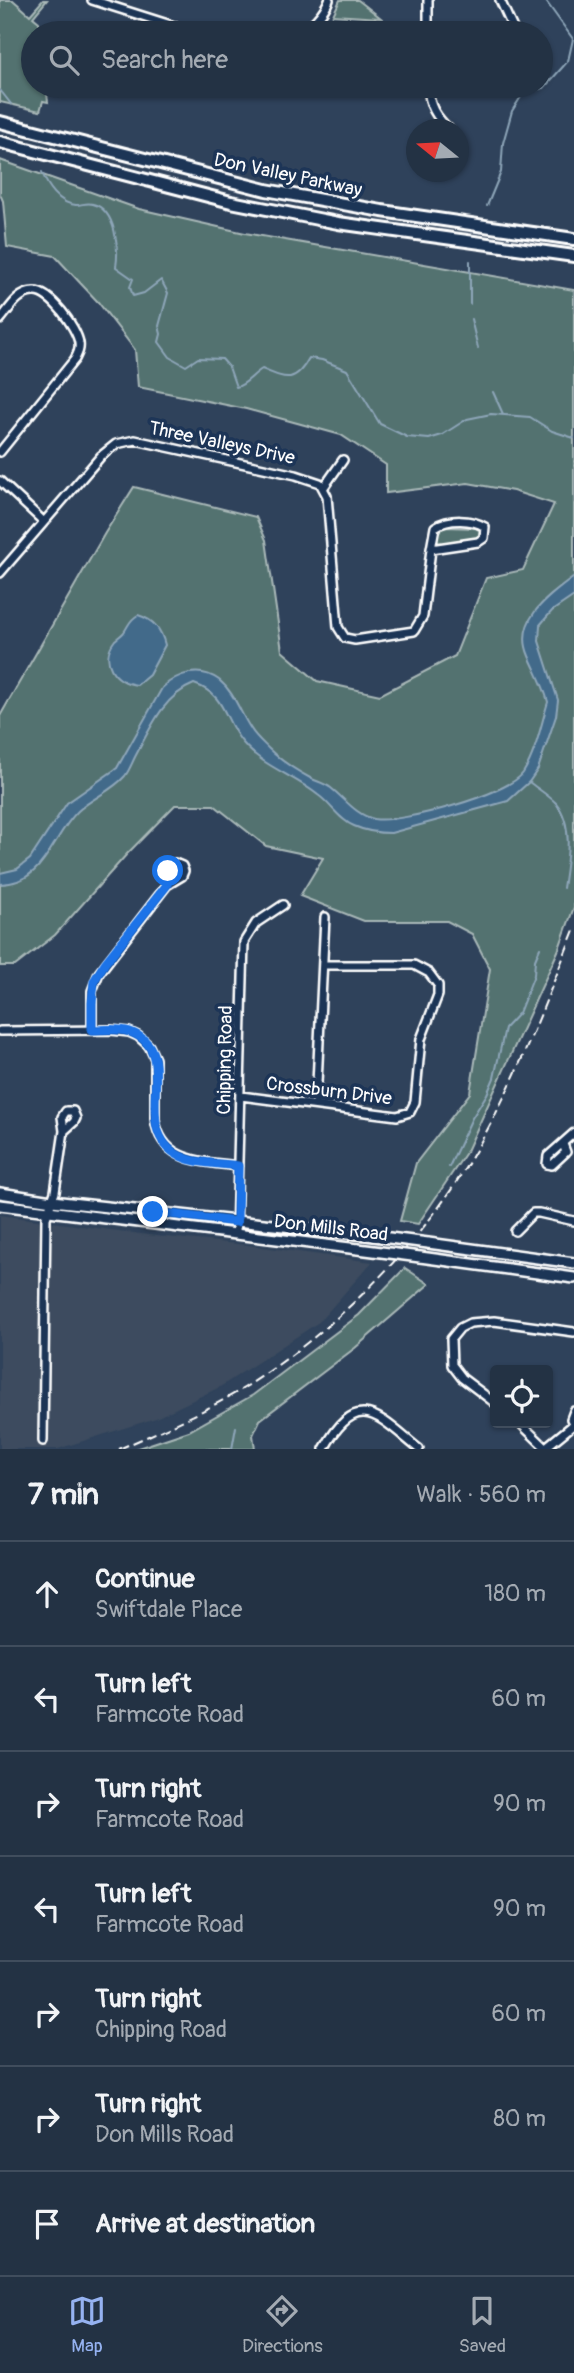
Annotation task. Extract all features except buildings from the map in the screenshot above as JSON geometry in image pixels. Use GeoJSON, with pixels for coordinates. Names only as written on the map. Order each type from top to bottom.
{"type":"FeatureCollection","features":[{"type":"Feature","properties":{"kind":"highway","name":"Don Valley Parkway"},"geometry":{"type":"LineString","coordinates":[[0,122],[266,190],[382,211],[574,239]]}},
{"type":"Feature","properties":{"kind":"highway","name":"Don Valley Parkway"},"geometry":{"type":"LineString","coordinates":[[0,142],[231,202],[325,221],[574,256]]}},
{"type":"Feature","properties":{"kind":"main road","name":"Don Mills Road"},"geometry":{"type":"LineString","coordinates":[[0,1193],[366,1235],[574,1263]]}},
{"type":"Feature","properties":{"kind":"main road","name":"Don Mills Road"},"geometry":{"type":"LineString","coordinates":[[0,1205],[574,1278]]}},
{"type":"Feature","properties":{"kind":"street"},"geometry":{"type":"LineString","coordinates":[[92,0],[110,3],[162,21]]}},
{"type":"Feature","properties":{"kind":"street"},"geometry":{"type":"LineString","coordinates":[[314,21],[325,9],[329,0]]}},
{"type":"Feature","properties":{"kind":"street"},"geometry":{"type":"LineString","coordinates":[[428,0],[428,21]]}},
{"type":"Feature","properties":{"kind":"street"},"geometry":{"type":"LineString","coordinates":[[500,0],[510,21]]}},
{"type":"Feature","properties":{"kind":"street"},"geometry":{"type":"LineString","coordinates":[[429,98],[430,106],[440,119]]}},
{"type":"Feature","properties":{"kind":"street"},"geometry":{"type":"LineString","coordinates":[[0,320],[17,299],[33,292],[41,293],[55,302],[79,344],[75,359],[0,452]]}},
{"type":"Feature","properties":{"kind":"street","name":"Three Valleys Drive"},"geometry":{"type":"LineString","coordinates":[[0,573],[101,456],[116,444],[135,440],[296,475],[320,483],[324,487]]}},
{"type":"Feature","properties":{"kind":"street"},"geometry":{"type":"LineString","coordinates":[[343,460],[324,487],[338,627],[345,638],[367,638],[414,631],[424,617],[431,549],[435,527],[443,522],[475,521],[485,527],[484,538],[478,542],[431,549]]}},
{"type":"Feature","properties":{"kind":"street"},"geometry":{"type":"LineString","coordinates":[[0,481],[43,521]]}},
{"type":"Feature","properties":{"kind":"street"},"geometry":{"type":"LineString","coordinates":[[92,1030],[94,981],[105,963],[167,885]]}},
{"type":"Feature","properties":{"kind":"street","name":"Chipping Road"},"geometry":{"type":"LineString","coordinates":[[236,1234],[243,942],[256,923],[283,905]]}},
{"type":"Feature","properties":{"kind":"street"},"geometry":{"type":"LineString","coordinates":[[316,1104],[325,916]]}},
{"type":"Feature","properties":{"kind":"street","name":"Crossburn Drive"},"geometry":{"type":"LineString","coordinates":[[241,1096],[393,1115],[410,1112],[417,1095],[423,1031],[438,990],[429,973],[414,965],[324,965]]}},
{"type":"Feature","properties":{"kind":"street"},"geometry":{"type":"LineString","coordinates":[[0,1031],[129,1032],[149,1046],[155,1059],[156,1129],[169,1148],[188,1159],[238,1166]]}},
{"type":"Feature","properties":{"kind":"street"},"geometry":{"type":"LineString","coordinates":[[43,1441],[48,1212],[55,1192],[64,1131]]}},
{"type":"Feature","properties":{"kind":"street"},"geometry":{"type":"LineString","coordinates":[[563,1144],[574,1133]]}},
{"type":"Feature","properties":{"kind":"street"},"geometry":{"type":"LineString","coordinates":[[515,1230],[533,1213],[574,1222]]}},
{"type":"Feature","properties":{"kind":"street"},"geometry":{"type":"LineString","coordinates":[[490,1399],[462,1378],[452,1364],[451,1339],[460,1328],[494,1321],[574,1332]]}},
{"type":"Feature","properties":{"kind":"street"},"geometry":{"type":"LineString","coordinates":[[525,1428],[547,1448],[574,1425],[571,1419],[574,1411]]}},
{"type":"Feature","properties":{"kind":"street"},"geometry":{"type":"LineString","coordinates":[[324,1449],[344,1421],[364,1412],[381,1418],[419,1449]]}},
{"type":"Feature","properties":{"kind":"shaded area"},"geometry":{"type":"Polygon","coordinates":[[[0,1215],[372,1262],[319,1322],[220,1387],[156,1418],[58,1449],[0,1449],[0,1215]]]}},
{"type":"Feature","properties":{"kind":"green space"},"geometry":{"type":"Polygon","coordinates":[[[0,0],[13,0],[30,15],[43,0],[47,0],[33,17],[38,21],[21,21],[21,98],[48,98],[48,102],[43,101],[40,111],[0,102],[0,0]]]}},
{"type":"Feature","properties":{"kind":"green space"},"geometry":{"type":"Polygon","coordinates":[[[340,0],[358,0],[381,18],[333,15],[340,0]]]}},
{"type":"Feature","properties":{"kind":"green space"},"geometry":{"type":"Polygon","coordinates":[[[0,160],[139,209],[245,233],[574,290],[574,907],[558,951],[467,1151],[418,1224],[400,1221],[416,1163],[470,1093],[490,969],[472,934],[447,921],[364,921],[300,896],[323,858],[266,846],[214,805],[175,805],[55,935],[15,966],[0,966],[0,716],[134,487],[256,517],[266,540],[282,651],[317,681],[380,695],[455,656],[486,578],[523,570],[554,504],[513,491],[468,483],[386,493],[386,465],[341,435],[246,409],[138,387],[135,350],[98,302],[55,256],[7,247],[0,194],[0,160]]]}},
{"type":"Feature","properties":{"kind":"green space"},"geometry":{"type":"Polygon","coordinates":[[[445,527],[476,528],[480,531],[476,538],[442,544],[437,542],[438,530],[445,527]]]}},
{"type":"Feature","properties":{"kind":"green space"},"geometry":{"type":"Polygon","coordinates":[[[405,1268],[429,1284],[355,1348],[260,1420],[253,1435],[255,1449],[135,1449],[189,1431],[253,1395],[359,1315],[405,1268]]]}},
{"type":"Feature","properties":{"kind":"water"},"geometry":{"type":"Polygon","coordinates":[[[574,577],[574,596],[552,611],[540,625],[539,641],[558,700],[556,716],[538,769],[529,782],[508,801],[391,833],[358,828],[344,820],[309,788],[269,765],[251,751],[237,734],[219,701],[194,684],[183,689],[166,705],[152,725],[125,776],[78,811],[37,868],[15,882],[0,884],[0,873],[17,869],[30,859],[67,803],[117,768],[162,688],[175,678],[189,673],[204,673],[219,680],[233,697],[253,732],[284,762],[329,787],[356,810],[374,819],[406,817],[453,806],[514,781],[523,773],[531,757],[548,702],[529,656],[525,643],[526,631],[536,610],[574,577]]]}},
{"type":"Feature","properties":{"kind":"water"},"geometry":{"type":"Polygon","coordinates":[[[138,615],[156,626],[165,645],[149,675],[137,685],[116,675],[111,669],[108,655],[115,640],[138,615]]]}},
{"type":"Feature","properties":{"kind":"waterway"},"geometry":{"type":"LineString","coordinates":[[545,0],[573,39],[568,61],[553,78]]}},
{"type":"Feature","properties":{"kind":"waterway"},"geometry":{"type":"LineString","coordinates":[[0,90],[11,104]]}},
{"type":"Feature","properties":{"kind":"waterway"},"geometry":{"type":"LineString","coordinates":[[487,206],[501,172],[503,143],[512,111],[520,98]]}},
{"type":"Feature","properties":{"kind":"waterway"},"geometry":{"type":"LineString","coordinates":[[42,172],[59,198],[70,204],[93,204],[107,214],[116,240],[116,267],[133,279],[130,287],[133,296],[144,293],[161,280],[168,293],[159,326],[159,342],[170,357],[186,366],[198,358],[222,359],[229,367],[236,387],[262,369],[289,377],[299,372],[309,358],[322,360],[347,370],[380,424],[407,437],[429,439],[442,435],[467,419],[491,414],[530,417],[552,431],[574,438]]}},
{"type":"Feature","properties":{"kind":"waterway"},"geometry":{"type":"LineString","coordinates":[[470,261],[470,304]]}},
{"type":"Feature","properties":{"kind":"waterway"},"geometry":{"type":"LineString","coordinates":[[471,319],[478,348]]}},
{"type":"Feature","properties":{"kind":"waterway"},"geometry":{"type":"LineString","coordinates":[[493,392],[503,414]]}},
{"type":"Feature","properties":{"kind":"waterway"},"geometry":{"type":"LineString","coordinates":[[529,782],[556,803],[562,812],[568,844],[563,888]]}},
{"type":"Feature","properties":{"kind":"waterway"},"geometry":{"type":"LineString","coordinates":[[449,1167],[494,1078],[505,1028],[519,1013],[534,975],[535,960],[540,948]]}},
{"type":"Feature","properties":{"kind":"waterway"},"geometry":{"type":"LineString","coordinates":[[232,1449],[236,1427]]}},
{"type":"Feature","properties":{"kind":"railway"},"geometry":{"type":"LineString","coordinates":[[119,1449],[216,1404],[279,1364],[342,1314],[398,1257],[448,1195],[485,1134],[526,1048],[574,930]]}},
{"type":"Feature","properties":{"kind":"route"},"geometry":{"type":"LineString","coordinates":[[153,1212],[237,1222],[238,1166],[180,1156],[159,1136],[155,1119],[156,1066],[149,1046],[129,1032],[92,1030],[94,981],[105,963],[167,885],[168,871]]}}]}
